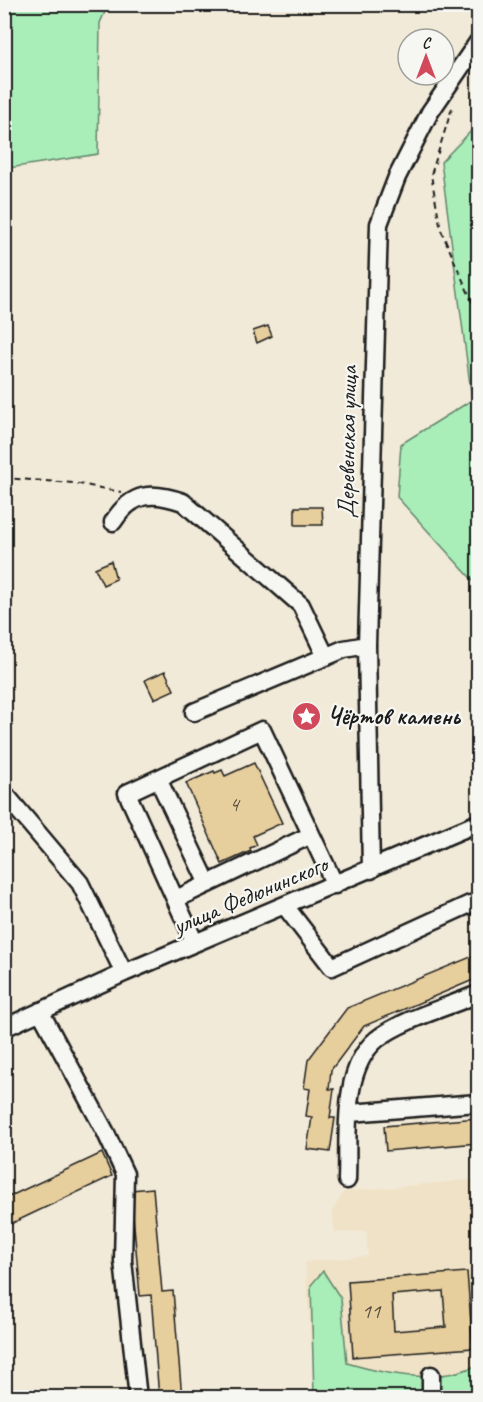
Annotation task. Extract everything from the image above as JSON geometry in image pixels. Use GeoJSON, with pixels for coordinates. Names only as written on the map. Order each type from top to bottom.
{"type":"FeatureCollection","features":[{"type":"Feature","properties":{"kind":"street","name":"Деревенская улица"},"geometry":{"type":"LineString","coordinates":[[371,870],[366,645],[378,224],[397,177],[430,112],[478,42]]}},
{"type":"Feature","properties":{"kind":"street"},"geometry":{"type":"LineString","coordinates":[[113,522],[123,507],[142,496],[162,495],[183,502],[301,605],[326,657]]}},
{"type":"Feature","properties":{"kind":"street"},"geometry":{"type":"LineString","coordinates":[[194,712],[345,649],[366,645]]}},
{"type":"Feature","properties":{"kind":"street"},"geometry":{"type":"LineString","coordinates":[[195,943],[127,793],[262,730],[335,885]]}},
{"type":"Feature","properties":{"kind":"street"},"geometry":{"type":"LineString","coordinates":[[158,779],[208,884]]}},
{"type":"Feature","properties":{"kind":"street"},"geometry":{"type":"LineString","coordinates":[[4,793],[80,883],[124,973]]}},
{"type":"Feature","properties":{"kind":"street","name":"улица Федюнинского"},"geometry":{"type":"LineString","coordinates":[[7,1022],[40,1011],[478,822]]}},
{"type":"Feature","properties":{"kind":"street"},"geometry":{"type":"LineString","coordinates":[[176,899],[311,835]]}},
{"type":"Feature","properties":{"kind":"street"},"geometry":{"type":"LineString","coordinates":[[285,906],[332,967],[470,904],[478,904]]}},
{"type":"Feature","properties":{"kind":"street"},"geometry":{"type":"LineString","coordinates":[[347,1180],[350,1113],[356,1073],[365,1054],[376,1040],[397,1028],[478,994]]}},
{"type":"Feature","properties":{"kind":"street"},"geometry":{"type":"LineString","coordinates":[[40,1011],[105,1131],[125,1174],[123,1261],[138,1398]]}},
{"type":"Feature","properties":{"kind":"street"},"geometry":{"type":"LineString","coordinates":[[350,1113],[478,1103]]}},
{"type":"Feature","properties":{"kind":"street"},"geometry":{"type":"LineString","coordinates":[[431,1375],[432,1398]]}},
{"type":"Feature","properties":{"kind":"path"},"geometry":{"type":"LineString","coordinates":[[453,103],[431,175],[441,230],[478,315]]}},
{"type":"Feature","properties":{"kind":"path"},"geometry":{"type":"LineString","coordinates":[[4,478],[74,483],[142,496]]}},
{"type":"Feature","properties":{"kind":"shaded area"},"geometry":{"type":"Polygon","coordinates":[[[478,1179],[478,1397],[315,1397],[305,1262],[368,1256],[366,1231],[335,1233],[332,1211],[344,1192],[478,1179]]]}},
{"type":"Feature","properties":{"kind":"green space"},"geometry":{"type":"Polygon","coordinates":[[[4,5],[108,5],[100,23],[98,154],[9,168],[5,162],[4,5]]]}},
{"type":"Feature","properties":{"kind":"green space"},"geometry":{"type":"Polygon","coordinates":[[[471,131],[478,138],[478,586],[397,497],[401,444],[472,400],[441,162],[471,131]]]}},
{"type":"Feature","properties":{"kind":"green space"},"geometry":{"type":"Polygon","coordinates":[[[323,1271],[341,1299],[347,1363],[413,1376],[446,1375],[478,1365],[478,1397],[314,1397],[311,1285],[323,1271]]]}},
{"type":"Feature","properties":{"kind":"building"},"geometry":{"type":"Polygon","coordinates":[[[268,326],[272,336],[257,343],[253,331],[268,326]]]}},
{"type":"Feature","properties":{"kind":"building"},"geometry":{"type":"Polygon","coordinates":[[[295,507],[322,507],[323,525],[295,525],[295,507]]]}},
{"type":"Feature","properties":{"kind":"building"},"geometry":{"type":"Polygon","coordinates":[[[111,561],[116,579],[103,585],[95,568],[111,561]]]}},
{"type":"Feature","properties":{"kind":"building"},"geometry":{"type":"Polygon","coordinates":[[[165,671],[174,690],[154,699],[145,680],[165,671]]]}},
{"type":"Feature","properties":{"kind":"building"},"geometry":{"type":"Polygon","coordinates":[[[254,763],[282,823],[253,836],[257,845],[250,848],[251,851],[222,864],[186,783],[214,771],[215,773],[222,770],[225,776],[254,763]]]}},
{"type":"Feature","properties":{"kind":"building"},"geometry":{"type":"Polygon","coordinates":[[[478,954],[478,978],[364,1026],[331,1070],[329,1089],[334,1089],[330,1118],[335,1118],[330,1152],[307,1149],[312,1117],[306,1116],[310,1089],[304,1088],[308,1060],[347,1008],[478,954]]]}},
{"type":"Feature","properties":{"kind":"building"},"geometry":{"type":"Polygon","coordinates":[[[478,1118],[478,1143],[386,1151],[384,1126],[478,1118]]]}},
{"type":"Feature","properties":{"kind":"building"},"geometry":{"type":"Polygon","coordinates":[[[102,1153],[112,1176],[4,1227],[4,1199],[102,1153]]]}},
{"type":"Feature","properties":{"kind":"building"},"geometry":{"type":"Polygon","coordinates":[[[153,1188],[162,1292],[173,1291],[182,1398],[159,1398],[151,1295],[140,1296],[131,1190],[153,1188]]]}},
{"type":"Feature","properties":{"kind":"building"},"geometry":{"type":"Polygon","coordinates":[[[467,1272],[473,1348],[353,1357],[348,1281],[467,1272]],[[443,1291],[392,1295],[394,1331],[446,1327],[443,1291]]]}},
{"type":"Feature","properties":{"kind":"place","name":"Чёртов камень"},"geometry":{"type":"Point","coordinates":[306,716]}}]}
